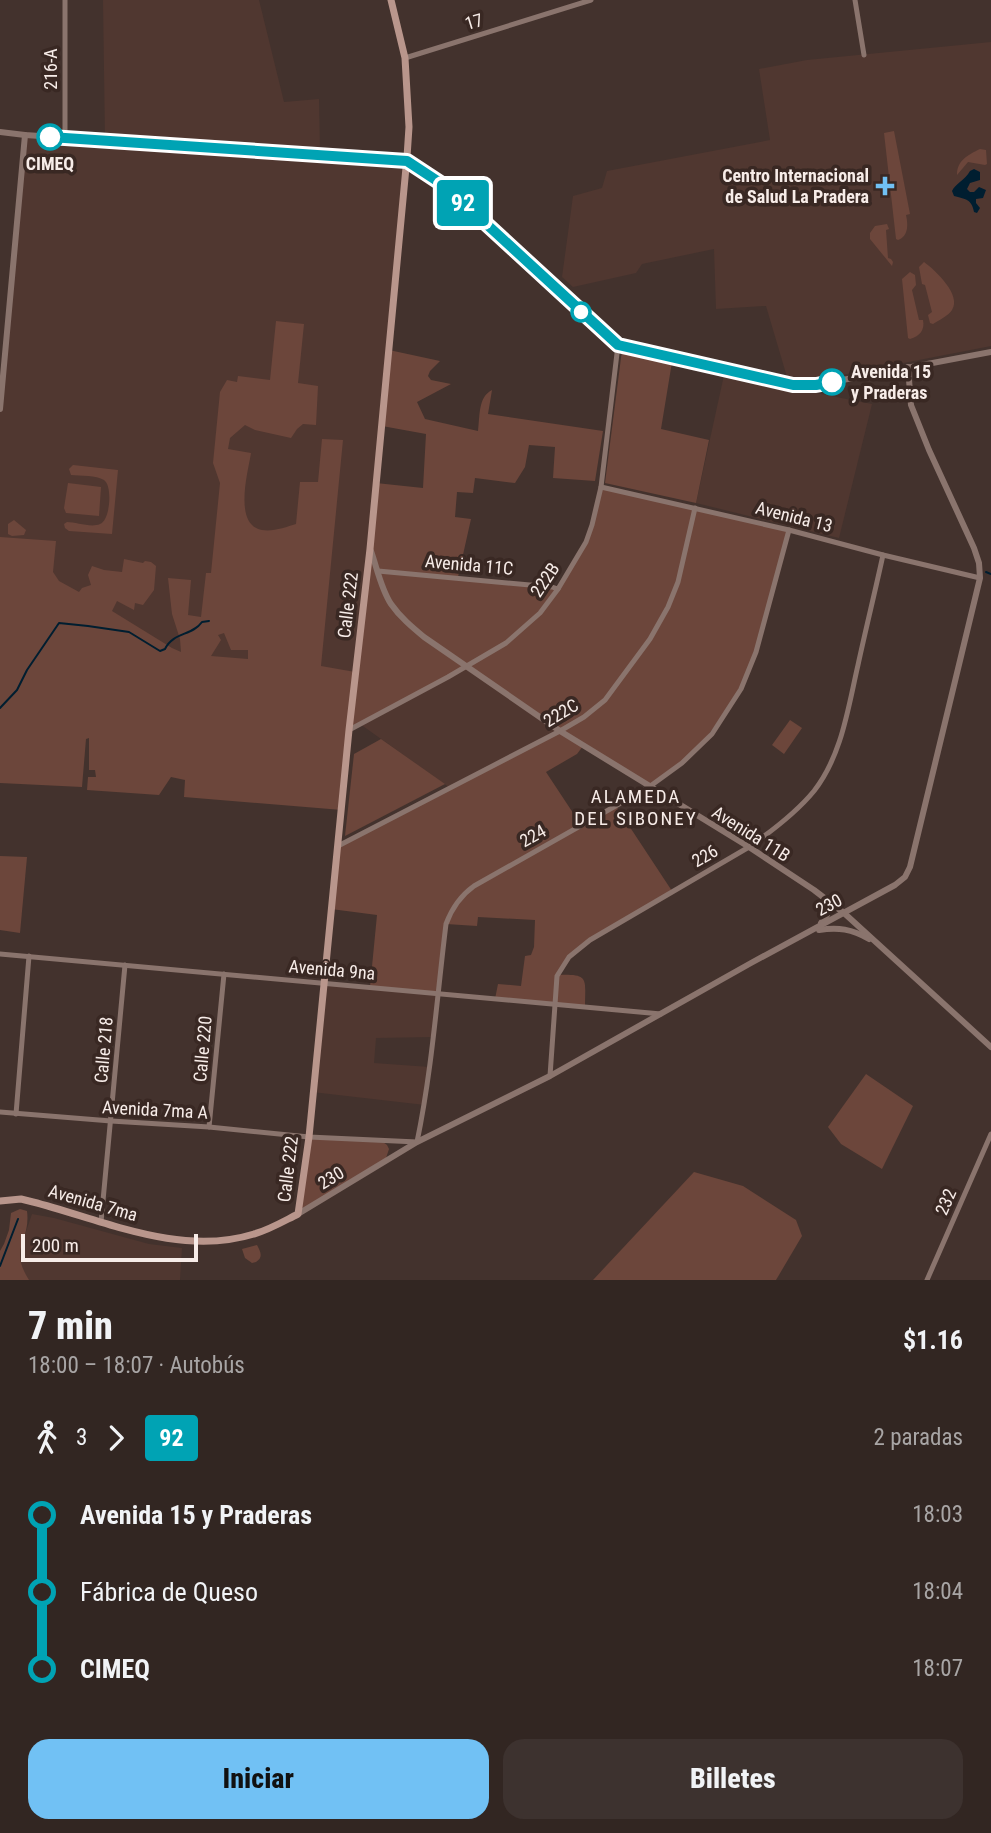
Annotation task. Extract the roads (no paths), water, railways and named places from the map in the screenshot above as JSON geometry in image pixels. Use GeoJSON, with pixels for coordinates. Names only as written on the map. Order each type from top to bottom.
{"type":"FeatureCollection","features":[{"type":"Feature","properties":{"kind":"main road","name":"Calle 222"},"geometry":{"type":"LineString","coordinates":[[298,1214],[309,1137],[349,730],[370,549],[407,161],[409,127],[405,58],[391,0]]}},
{"type":"Feature","properties":{"kind":"main road","name":"Avenida 7ma"},"geometry":{"type":"LineString","coordinates":[[0,1201],[21,1199],[165,1238],[209,1241],[256,1234],[298,1214]]}},
{"type":"Feature","properties":{"kind":"street","name":"216-A"},"geometry":{"type":"LineString","coordinates":[[65,0],[65,138]]}},
{"type":"Feature","properties":{"kind":"street","name":"17"},"geometry":{"type":"LineString","coordinates":[[405,58],[591,0]]}},
{"type":"Feature","properties":{"kind":"street"},"geometry":{"type":"LineString","coordinates":[[855,0],[864,55]]}},
{"type":"Feature","properties":{"kind":"street"},"geometry":{"type":"LineString","coordinates":[[0,132],[407,161],[445,186],[618,345],[793,385],[816,385],[991,352]]}},
{"type":"Feature","properties":{"kind":"street"},"geometry":{"type":"LineString","coordinates":[[0,409],[25,135]]}},
{"type":"Feature","properties":{"kind":"street","name":"222B"},"geometry":{"type":"LineString","coordinates":[[349,730],[506,643],[540,613],[558,589],[586,542],[592,525],[601,487],[618,345]]}},
{"type":"Feature","properties":{"kind":"street","name":"230"},"geometry":{"type":"LineString","coordinates":[[298,1214],[417,1142],[550,1076],[901,882],[908,872],[980,578],[974,548],[911,405],[908,368]]}},
{"type":"Feature","properties":{"kind":"street","name":"Avenida 13"},"geometry":{"type":"LineString","coordinates":[[601,487],[980,578]]}},
{"type":"Feature","properties":{"kind":"street","name":"222C"},"geometry":{"type":"LineString","coordinates":[[338,846],[560,731],[584,717],[604,700],[650,639],[668,607],[678,582],[695,508]]}},
{"type":"Feature","properties":{"kind":"street","name":"224"},"geometry":{"type":"LineString","coordinates":[[417,1142],[425,1105],[446,924],[450,913],[464,893],[649,787],[699,748],[712,734],[741,689],[757,652],[789,530]]}},
{"type":"Feature","properties":{"kind":"street","name":"Avenida 11B"},"geometry":{"type":"LineString","coordinates":[[370,549],[391,604],[406,622],[424,637],[560,731],[749,847],[827,899],[991,1047]]}},
{"type":"Feature","properties":{"kind":"street","name":"226"},"geometry":{"type":"LineString","coordinates":[[550,1076],[557,976],[569,957],[590,940],[774,830],[817,786],[834,756],[844,730],[883,555]]}},
{"type":"Feature","properties":{"kind":"street","name":"Avenida 11C"},"geometry":{"type":"LineString","coordinates":[[377,571],[558,589]]}},
{"type":"Feature","properties":{"kind":"street"},"geometry":{"type":"LineString","coordinates":[[814,929],[825,919],[827,899]]}},
{"type":"Feature","properties":{"kind":"street"},"geometry":{"type":"LineString","coordinates":[[801,937],[818,930],[837,928],[854,931],[878,944]]}},
{"type":"Feature","properties":{"kind":"street","name":"Avenida 9na"},"geometry":{"type":"LineString","coordinates":[[0,954],[661,1014]]}},
{"type":"Feature","properties":{"kind":"street"},"geometry":{"type":"LineString","coordinates":[[16,1114],[29,956]]}},
{"type":"Feature","properties":{"kind":"street","name":"Calle 218"},"geometry":{"type":"LineString","coordinates":[[102,1222],[125,965]]}},
{"type":"Feature","properties":{"kind":"street","name":"Calle 220"},"geometry":{"type":"LineString","coordinates":[[209,1127],[224,974]]}},
{"type":"Feature","properties":{"kind":"street","name":"Avenida 7ma A"},"geometry":{"type":"LineString","coordinates":[[0,1112],[309,1137],[417,1142]]}},
{"type":"Feature","properties":{"kind":"street","name":"232"},"geometry":{"type":"LineString","coordinates":[[927,1280],[991,1134]]}},
{"type":"Feature","properties":{"kind":"water"},"geometry":{"type":"Polygon","coordinates":[[[974,169],[980,172],[980,180],[970,183],[967,189],[970,192],[979,187],[986,190],[983,198],[976,199],[980,208],[977,213],[970,202],[954,196],[952,191],[974,169]]]}},
{"type":"Feature","properties":{"kind":"waterway"},"geometry":{"type":"LineString","coordinates":[[986,572],[991,574]]}},
{"type":"Feature","properties":{"kind":"waterway"},"geometry":{"type":"LineString","coordinates":[[0,708],[17,690],[27,670],[59,623],[129,632],[160,651],[202,622],[209,621]]}},
{"type":"Feature","properties":{"kind":"waterway"},"geometry":{"type":"LineString","coordinates":[[0,1266],[18,1219]]}},
{"type":"Feature","properties":{"kind":"place","name":"CIMEQ"},"geometry":{"type":"Point","coordinates":[50,137]}},
{"type":"Feature","properties":{"kind":"place","name":"Centro Internacional de Salud La Pradera"},"geometry":{"type":"Point","coordinates":[885,186]}},
{"type":"Feature","properties":{"kind":"place","name":"Avenida 15 y Praderas"},"geometry":{"type":"Point","coordinates":[832,382]}},
{"type":"Feature","properties":{"kind":"district","name":"ALAMEDA DEL SIBONEY"},"geometry":{"type":"Point","coordinates":[636,807]}}]}
